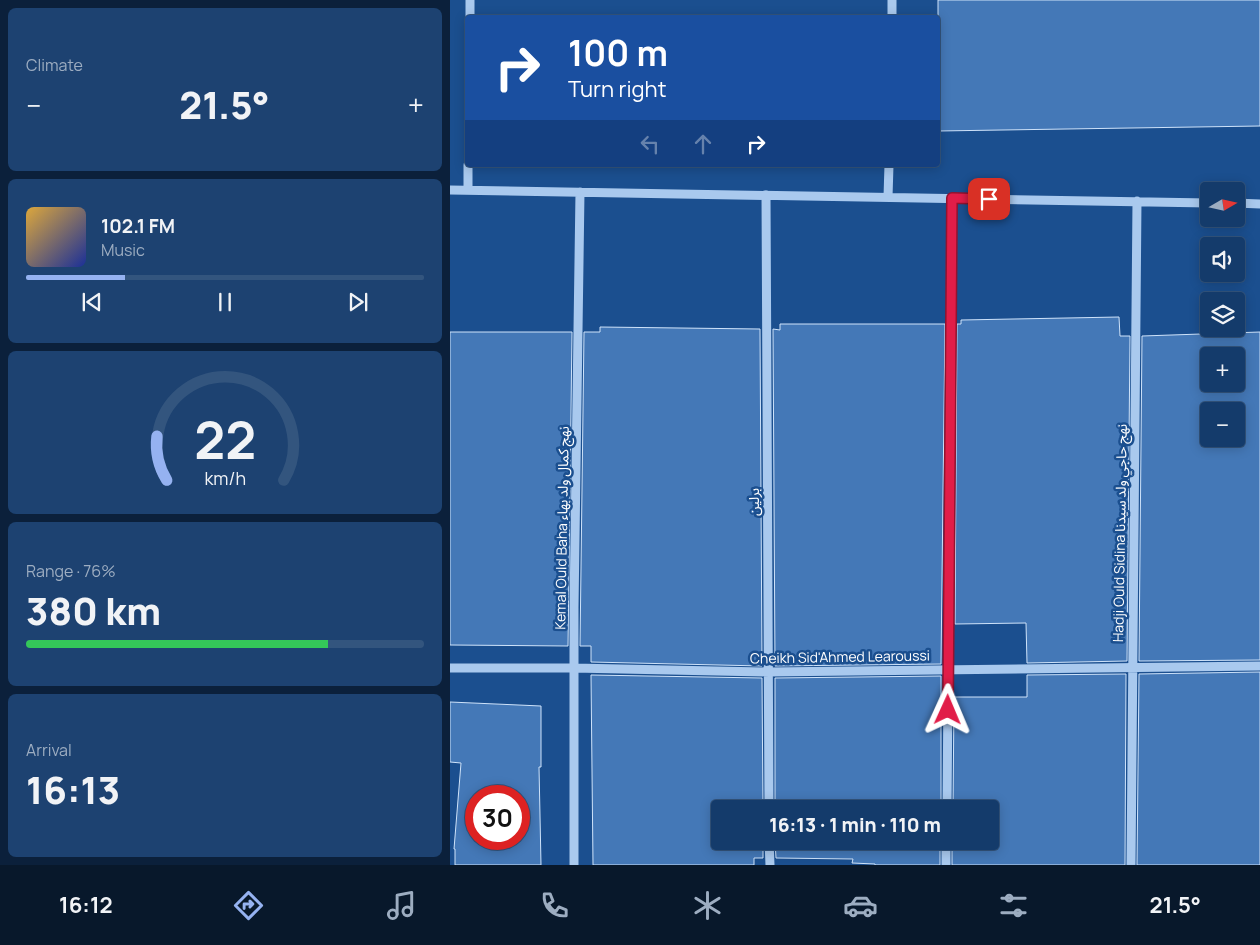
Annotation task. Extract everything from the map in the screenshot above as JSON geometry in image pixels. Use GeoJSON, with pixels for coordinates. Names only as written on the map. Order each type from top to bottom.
{"type":"FeatureCollection","features":[{"type":"Feature","properties":{"kind":"street"},"geometry":{"type":"LineString","coordinates":[[470,0],[470,15]]}},
{"type":"Feature","properties":{"kind":"street"},"geometry":{"type":"LineString","coordinates":[[892,0],[892,15]]}},
{"type":"Feature","properties":{"kind":"street"},"geometry":{"type":"LineString","coordinates":[[468,167],[468,190]]}},
{"type":"Feature","properties":{"kind":"street"},"geometry":{"type":"LineString","coordinates":[[888,197],[889,167]]}},
{"type":"Feature","properties":{"kind":"street"},"geometry":{"type":"LineString","coordinates":[[450,190],[1200,203]]}},
{"type":"Feature","properties":{"kind":"street","name":"Kemal Ould Baha نهج كمال ولد بهاء"},"geometry":{"type":"LineString","coordinates":[[574,865],[574,668],[580,192]]}},
{"type":"Feature","properties":{"kind":"street","name":"برلين"},"geometry":{"type":"LineString","coordinates":[[766,196],[769,800]]}},
{"type":"Feature","properties":{"kind":"street"},"geometry":{"type":"LineString","coordinates":[[947,800],[952,198]]}},
{"type":"Feature","properties":{"kind":"street","name":"Hadji Ould Sidina نهج حاجي ولد سيدنا"},"geometry":{"type":"LineString","coordinates":[[1131,865],[1137,201]]}},
{"type":"Feature","properties":{"kind":"street"},"geometry":{"type":"LineString","coordinates":[[1245,203],[1260,204]]}},
{"type":"Feature","properties":{"kind":"street","name":"Cheikh Sid'Ahmed Learoussi"},"geometry":{"type":"LineString","coordinates":[[450,668],[574,668],[769,672],[1260,666]]}},
{"type":"Feature","properties":{"kind":"street"},"geometry":{"type":"LineString","coordinates":[[770,850],[770,865]]}},
{"type":"Feature","properties":{"kind":"street"},"geometry":{"type":"LineString","coordinates":[[946,850],[946,865]]}},
{"type":"Feature","properties":{"kind":"building"},"geometry":{"type":"Polygon","coordinates":[[[938,0],[1260,0],[1260,126],[940,131],[940,15],[938,15],[938,0]]]}},
{"type":"Feature","properties":{"kind":"building"},"geometry":{"type":"Polygon","coordinates":[[[1119,317],[1120,336],[1130,336],[1127,661],[1027,663],[1026,623],[955,624],[957,324],[961,324],[961,320],[1119,317]]]}},
{"type":"Feature","properties":{"kind":"building"},"geometry":{"type":"Polygon","coordinates":[[[780,324],[945,324],[941,664],[775,666],[773,329],[780,330],[780,324]]]}},
{"type":"Feature","properties":{"kind":"building"},"geometry":{"type":"Polygon","coordinates":[[[600,327],[760,329],[762,666],[591,662],[591,646],[580,646],[584,332],[600,332],[600,327]]]}},
{"type":"Feature","properties":{"kind":"building"},"geometry":{"type":"Polygon","coordinates":[[[450,332],[572,332],[568,646],[450,645],[450,332]]]}},
{"type":"Feature","properties":{"kind":"building"},"geometry":{"type":"Polygon","coordinates":[[[1260,332],[1260,660],[1139,661],[1142,336],[1200,334],[1200,337],[1245,337],[1245,333],[1260,332]]]}},
{"type":"Feature","properties":{"kind":"building"},"geometry":{"type":"Polygon","coordinates":[[[1260,672],[1260,865],[1137,865],[1139,674],[1260,672]]]}},
{"type":"Feature","properties":{"kind":"building"},"geometry":{"type":"Polygon","coordinates":[[[1126,674],[1125,865],[952,865],[952,850],[999,850],[999,800],[953,800],[954,697],[1027,697],[1027,675],[1126,674]]]}},
{"type":"Feature","properties":{"kind":"building"},"geometry":{"type":"Polygon","coordinates":[[[591,675],[762,678],[763,800],[711,800],[711,850],[763,850],[763,858],[754,858],[754,865],[593,865],[591,675]]]}},
{"type":"Feature","properties":{"kind":"building"},"geometry":{"type":"Polygon","coordinates":[[[941,676],[941,800],[775,800],[775,678],[941,676]]]}},
{"type":"Feature","properties":{"kind":"building"},"geometry":{"type":"Polygon","coordinates":[[[450,702],[541,706],[541,767],[539,767],[541,865],[455,865],[454,849],[461,763],[450,762],[450,702]]]}},
{"type":"Feature","properties":{"kind":"building"},"geometry":{"type":"Polygon","coordinates":[[[776,850],[940,850],[940,865],[875,865],[852,863],[853,859],[776,858],[776,850]]]}},
{"type":"Feature","properties":{"kind":"route"},"geometry":{"type":"LineString","coordinates":[[948,710],[952,198],[989,199]]}}]}
